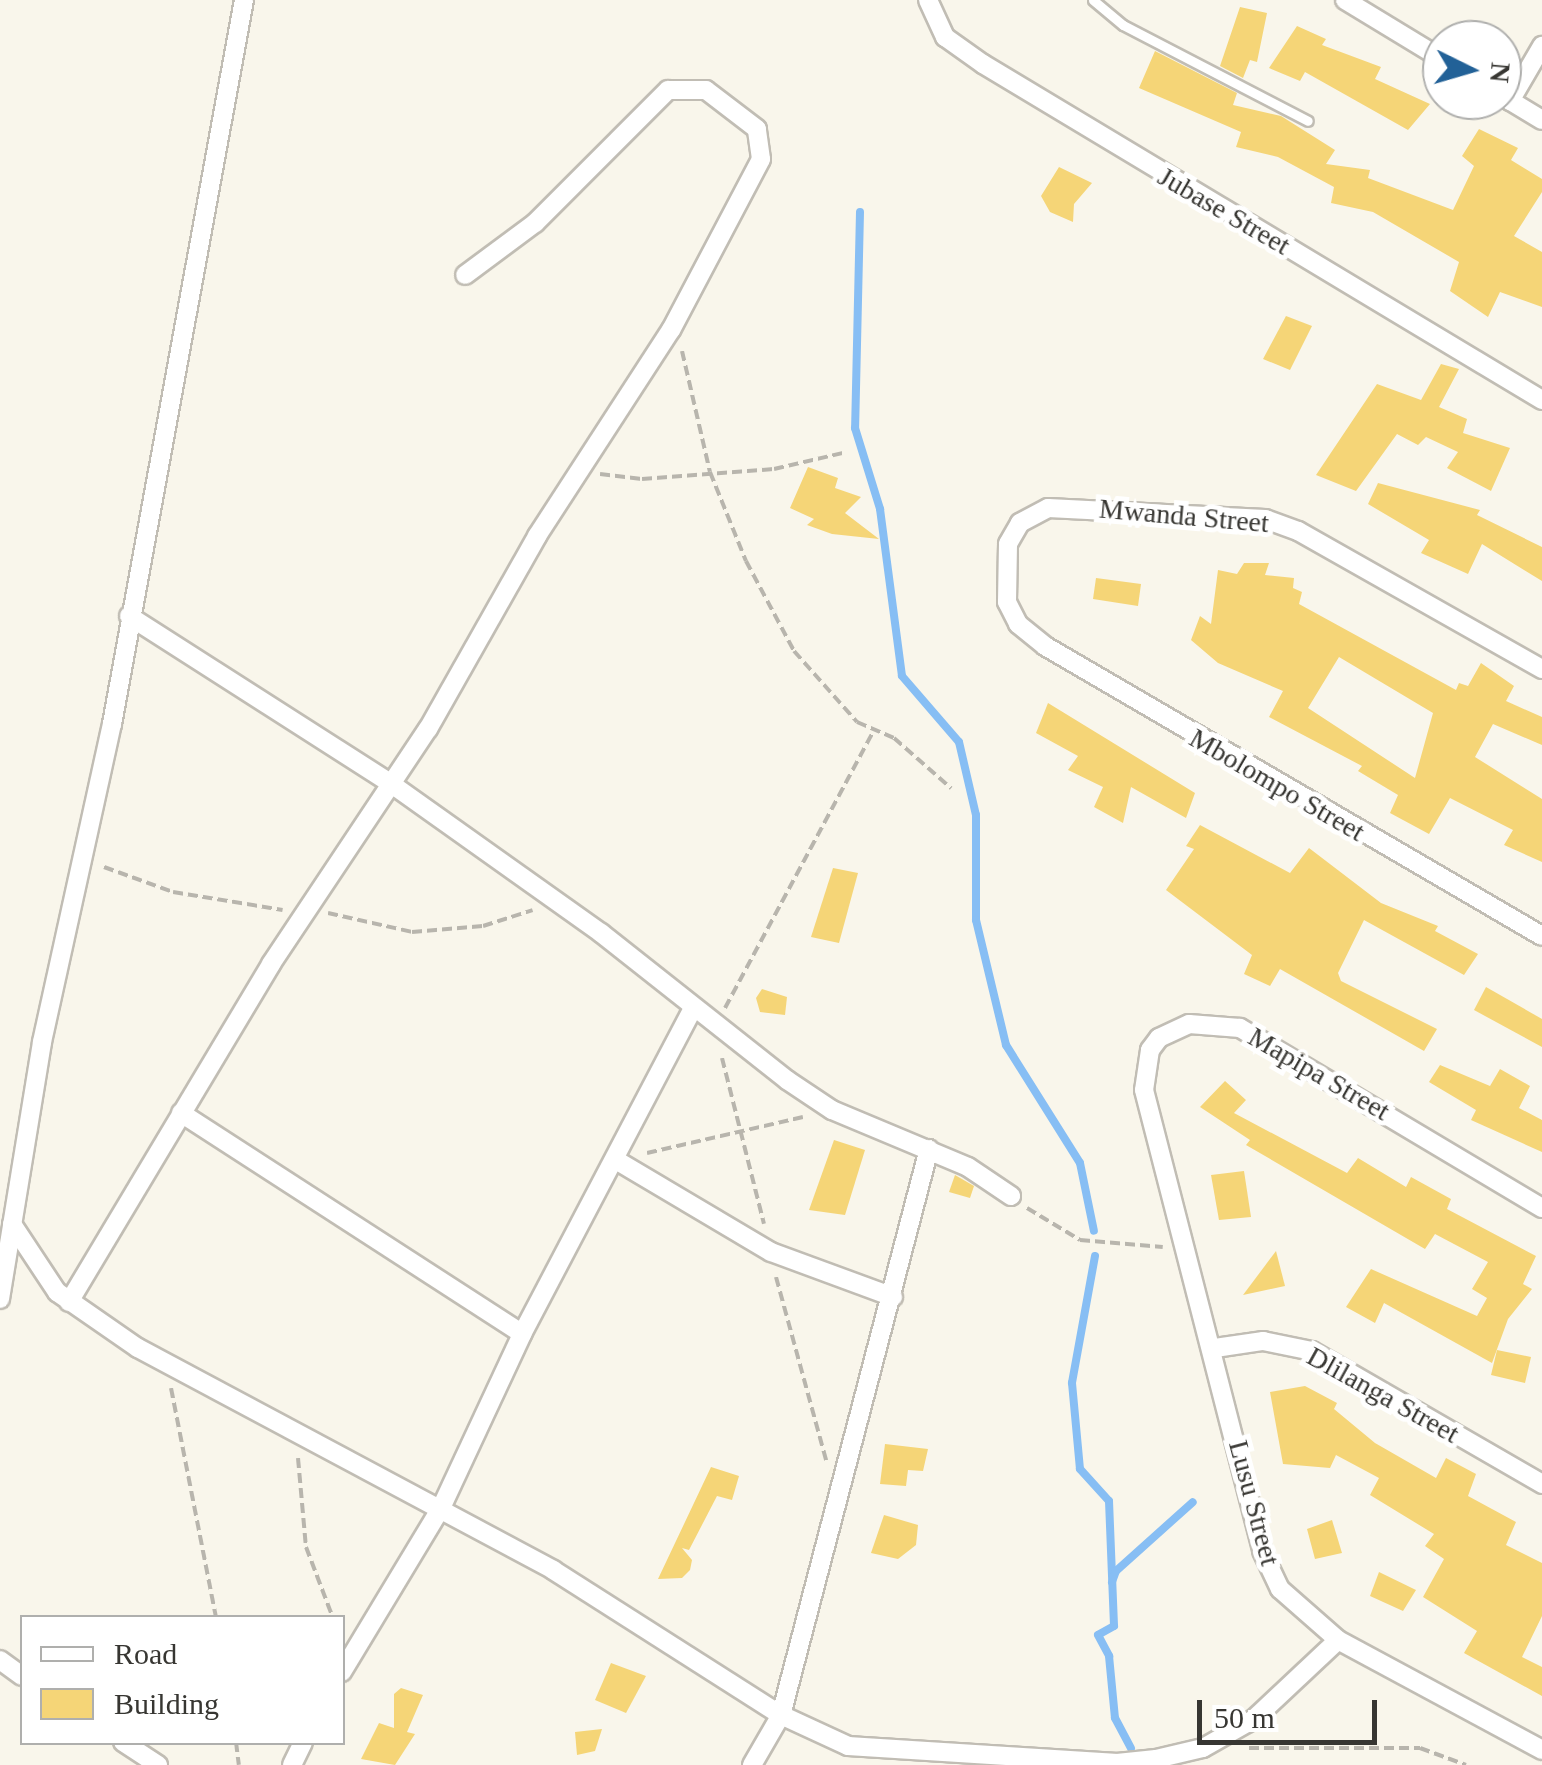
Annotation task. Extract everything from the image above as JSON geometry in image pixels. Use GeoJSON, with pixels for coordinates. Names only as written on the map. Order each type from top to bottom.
{"type":"FeatureCollection","features":[{"type":"Feature","properties":{"kind":"street"},"geometry":{"type":"LineString","coordinates":[[0,1299],[244,0]]}},
{"type":"Feature","properties":{"kind":"street","name":"Jubase Street"},"geometry":{"type":"LineString","coordinates":[[928,0],[945,37],[983,64],[1542,400]]}},
{"type":"Feature","properties":{"kind":"street"},"geometry":{"type":"LineString","coordinates":[[1345,0],[1422,47]]}},
{"type":"Feature","properties":{"kind":"street"},"geometry":{"type":"LineString","coordinates":[[1522,75],[1542,46]]}},
{"type":"Feature","properties":{"kind":"street"},"geometry":{"type":"LineString","coordinates":[[69,1302],[181,1113],[676,322],[761,158],[757,128],[695,86],[668,90],[652,100],[565,195],[466,274]]}},
{"type":"Feature","properties":{"kind":"street","name":"Mwanda Street"},"geometry":{"type":"LineString","coordinates":[[1018,624],[1007,602],[1004,564],[1020,524],[1033,513],[1067,506],[1230,515],[1298,530],[1542,669]]}},
{"type":"Feature","properties":{"kind":"street"},"geometry":{"type":"LineString","coordinates":[[129,616],[390,783],[600,934],[692,1010],[832,1110],[929,1149],[1011,1196]]}},
{"type":"Feature","properties":{"kind":"street","name":"Mbolompo Street"},"geometry":{"type":"LineString","coordinates":[[1018,624],[1194,737],[1542,936]]}},
{"type":"Feature","properties":{"kind":"street"},"geometry":{"type":"LineString","coordinates":[[345,1667],[441,1508],[522,1334],[692,1010]]}},
{"type":"Feature","properties":{"kind":"street","name":"Mapipa Street"},"geometry":{"type":"LineString","coordinates":[[1215,1348],[1185,1248],[1144,1075],[1159,1038],[1189,1024],[1256,1034],[1542,1208]]}},
{"type":"Feature","properties":{"kind":"street"},"geometry":{"type":"LineString","coordinates":[[181,1113],[522,1334]]}},
{"type":"Feature","properties":{"kind":"street"},"geometry":{"type":"LineString","coordinates":[[752,1765],[781,1716],[929,1149]]}},
{"type":"Feature","properties":{"kind":"street"},"geometry":{"type":"LineString","coordinates":[[616,1160],[771,1252],[893,1297]]}},
{"type":"Feature","properties":{"kind":"street"},"geometry":{"type":"LineString","coordinates":[[12,1224],[40,1272],[69,1302],[166,1364],[553,1570],[781,1716],[848,1746],[1117,1763],[1199,1756],[1254,1719],[1338,1640]]}},
{"type":"Feature","properties":{"kind":"street","name":"Dlilanga Street"},"geometry":{"type":"LineString","coordinates":[[1215,1348],[1263,1341],[1312,1351],[1542,1484]]}},
{"type":"Feature","properties":{"kind":"street","name":"Lusu Street"},"geometry":{"type":"LineString","coordinates":[[1215,1348],[1262,1551],[1294,1608],[1338,1640],[1542,1750]]}},
{"type":"Feature","properties":{"kind":"street"},"geometry":{"type":"LineString","coordinates":[[128,1745],[158,1765]]}},
{"type":"Feature","properties":{"kind":"lane"},"geometry":{"type":"LineString","coordinates":[[1094,0],[1123,25],[1308,121]]}},
{"type":"Feature","properties":{"kind":"path"},"geometry":{"type":"LineString","coordinates":[[676,322],[710,472],[746,561],[794,651],[857,722],[894,738],[951,788]]}},
{"type":"Feature","properties":{"kind":"path"},"geometry":{"type":"LineString","coordinates":[[579,472],[642,480],[774,469],[843,453]]}},
{"type":"Feature","properties":{"kind":"path"},"geometry":{"type":"LineString","coordinates":[[714,1026],[874,730]]}},
{"type":"Feature","properties":{"kind":"path"},"geometry":{"type":"LineString","coordinates":[[616,1160],[832,1110]]}},
{"type":"Feature","properties":{"kind":"path"},"geometry":{"type":"LineString","coordinates":[[1011,1196],[1080,1240],[1185,1248]]}},
{"type":"Feature","properties":{"kind":"path"},"geometry":{"type":"LineString","coordinates":[[166,1364],[215,1615]]}},
{"type":"Feature","properties":{"kind":"path"},"geometry":{"type":"LineString","coordinates":[[296,1434],[306,1547],[333,1615]]}},
{"type":"Feature","properties":{"kind":"path"},"geometry":{"type":"LineString","coordinates":[[1243,1748],[1420,1748],[1466,1765]]}},
{"type":"Feature","properties":{"kind":"building"},"geometry":{"type":"Polygon","coordinates":[[[1240,7],[1267,13],[1257,62],[1250,60],[1243,78],[1220,66],[1240,7]]]}},
{"type":"Feature","properties":{"kind":"building"},"geometry":{"type":"Polygon","coordinates":[[[1297,26],[1326,39],[1322,45],[1381,67],[1375,79],[1422,100],[1422,113],[1408,130],[1305,72],[1300,81],[1269,68],[1297,26]]]}},
{"type":"Feature","properties":{"kind":"building"},"geometry":{"type":"Polygon","coordinates":[[[1155,51],[1237,93],[1233,105],[1281,116],[1335,150],[1326,164],[1370,170],[1368,178],[1453,210],[1474,166],[1462,156],[1479,129],[1518,148],[1511,160],[1542,179],[1542,192],[1514,236],[1542,252],[1542,307],[1500,292],[1488,317],[1450,291],[1459,262],[1373,212],[1331,203],[1334,187],[1278,157],[1236,147],[1241,132],[1139,88],[1155,51]]]}},
{"type":"Feature","properties":{"kind":"building"},"geometry":{"type":"Polygon","coordinates":[[[1059,167],[1092,183],[1074,204],[1073,222],[1050,212],[1041,196],[1059,167]]]}},
{"type":"Feature","properties":{"kind":"building"},"geometry":{"type":"Polygon","coordinates":[[[1286,316],[1312,326],[1290,370],[1263,359],[1286,316]]]}},
{"type":"Feature","properties":{"kind":"building"},"geometry":{"type":"Polygon","coordinates":[[[1441,364],[1459,369],[1439,407],[1467,419],[1463,433],[1510,448],[1491,491],[1447,468],[1458,452],[1426,437],[1418,445],[1397,434],[1356,491],[1316,475],[1377,384],[1421,400],[1441,364]]]}},
{"type":"Feature","properties":{"kind":"building"},"geometry":{"type":"Polygon","coordinates":[[[808,467],[838,478],[835,488],[861,497],[845,513],[879,539],[832,534],[807,525],[814,519],[790,508],[808,467]]]}},
{"type":"Feature","properties":{"kind":"building"},"geometry":{"type":"Polygon","coordinates":[[[1378,483],[1480,510],[1477,515],[1542,547],[1542,581],[1482,544],[1468,574],[1421,553],[1429,540],[1368,504],[1378,483]]]}},
{"type":"Feature","properties":{"kind":"building"},"geometry":{"type":"Polygon","coordinates":[[[1244,563],[1269,563],[1265,575],[1294,578],[1293,588],[1302,592],[1299,604],[1456,690],[1459,683],[1468,686],[1481,663],[1514,686],[1506,701],[1542,717],[1542,745],[1493,724],[1475,757],[1542,799],[1542,862],[1504,845],[1513,830],[1450,798],[1429,834],[1390,813],[1398,795],[1358,771],[1362,766],[1269,717],[1283,691],[1218,663],[1191,640],[1200,616],[1211,624],[1218,570],[1237,574],[1244,563]],[[1339,657],[1308,708],[1415,778],[1433,713],[1339,657]]]}},
{"type":"Feature","properties":{"kind":"building"},"geometry":{"type":"Polygon","coordinates":[[[1096,578],[1141,584],[1138,606],[1093,599],[1096,578]]]}},
{"type":"Feature","properties":{"kind":"building"},"geometry":{"type":"Polygon","coordinates":[[[1048,703],[1195,793],[1186,818],[1131,787],[1123,823],[1094,807],[1103,787],[1068,770],[1078,756],[1036,733],[1048,703]]]}},
{"type":"Feature","properties":{"kind":"building"},"geometry":{"type":"Polygon","coordinates":[[[1200,825],[1290,873],[1309,848],[1381,903],[1438,926],[1435,931],[1478,954],[1464,975],[1364,920],[1338,973],[1341,981],[1437,1029],[1424,1051],[1280,969],[1270,986],[1244,974],[1252,955],[1166,890],[1194,849],[1186,846],[1200,825]]]}},
{"type":"Feature","properties":{"kind":"building"},"geometry":{"type":"Polygon","coordinates":[[[833,868],[858,873],[839,943],[811,937],[833,868]]]}},
{"type":"Feature","properties":{"kind":"building"},"geometry":{"type":"Polygon","coordinates":[[[1486,987],[1542,1019],[1542,1047],[1474,1010],[1486,987]]]}},
{"type":"Feature","properties":{"kind":"building"},"geometry":{"type":"Polygon","coordinates":[[[762,989],[787,997],[785,1015],[760,1012],[756,998],[762,989]]]}},
{"type":"Feature","properties":{"kind":"building"},"geometry":{"type":"Polygon","coordinates":[[[1440,1065],[1490,1086],[1500,1069],[1530,1086],[1519,1108],[1542,1120],[1542,1152],[1471,1120],[1476,1110],[1429,1082],[1440,1065]]]}},
{"type":"Feature","properties":{"kind":"building"},"geometry":{"type":"Polygon","coordinates":[[[1225,1081],[1246,1100],[1234,1113],[1347,1173],[1358,1158],[1406,1187],[1411,1177],[1451,1199],[1447,1209],[1536,1256],[1523,1284],[1532,1289],[1508,1319],[1492,1363],[1384,1303],[1375,1323],[1346,1307],[1371,1269],[1477,1316],[1487,1298],[1472,1289],[1488,1262],[1435,1234],[1425,1249],[1246,1145],[1250,1140],[1200,1107],[1225,1081]]]}},
{"type":"Feature","properties":{"kind":"building"},"geometry":{"type":"Polygon","coordinates":[[[834,1140],[865,1150],[845,1215],[809,1210],[834,1140]]]}},
{"type":"Feature","properties":{"kind":"building"},"geometry":{"type":"Polygon","coordinates":[[[1244,1171],[1251,1217],[1219,1220],[1211,1175],[1244,1171]]]}},
{"type":"Feature","properties":{"kind":"building"},"geometry":{"type":"Polygon","coordinates":[[[955,1175],[974,1186],[970,1198],[949,1192],[955,1175]]]}},
{"type":"Feature","properties":{"kind":"building"},"geometry":{"type":"Polygon","coordinates":[[[1276,1251],[1285,1286],[1243,1295],[1276,1251]]]}},
{"type":"Feature","properties":{"kind":"building"},"geometry":{"type":"Polygon","coordinates":[[[1497,1350],[1531,1357],[1525,1383],[1491,1375],[1497,1350]]]}},
{"type":"Feature","properties":{"kind":"building"},"geometry":{"type":"Polygon","coordinates":[[[1305,1386],[1337,1403],[1334,1409],[1375,1443],[1436,1478],[1446,1458],[1476,1474],[1468,1496],[1516,1522],[1506,1545],[1542,1563],[1542,1616],[1522,1657],[1542,1667],[1542,1696],[1464,1653],[1477,1631],[1423,1597],[1444,1559],[1425,1546],[1434,1534],[1370,1495],[1379,1478],[1336,1455],[1330,1468],[1283,1464],[1270,1392],[1305,1386]]]}},
{"type":"Feature","properties":{"kind":"building"},"geometry":{"type":"Polygon","coordinates":[[[885,1444],[928,1449],[923,1471],[908,1470],[906,1486],[880,1484],[885,1444]]]}},
{"type":"Feature","properties":{"kind":"building"},"geometry":{"type":"Polygon","coordinates":[[[711,1467],[739,1476],[732,1500],[717,1496],[689,1550],[682,1548],[692,1560],[690,1570],[682,1578],[658,1579],[711,1467]]]}},
{"type":"Feature","properties":{"kind":"building"},"geometry":{"type":"Polygon","coordinates":[[[884,1515],[918,1525],[916,1545],[898,1559],[871,1553],[884,1515]]]}},
{"type":"Feature","properties":{"kind":"building"},"geometry":{"type":"Polygon","coordinates":[[[1332,1520],[1342,1553],[1315,1559],[1307,1529],[1332,1520]]]}},
{"type":"Feature","properties":{"kind":"building"},"geometry":{"type":"Polygon","coordinates":[[[1379,1572],[1416,1590],[1403,1611],[1370,1596],[1379,1572]]]}},
{"type":"Feature","properties":{"kind":"building"},"geometry":{"type":"Polygon","coordinates":[[[611,1663],[646,1676],[626,1713],[595,1700],[611,1663]]]}},
{"type":"Feature","properties":{"kind":"building"},"geometry":{"type":"Polygon","coordinates":[[[401,1688],[423,1695],[407,1732],[415,1734],[395,1765],[361,1759],[379,1723],[394,1728],[394,1694],[401,1688]]]}},
{"type":"Feature","properties":{"kind":"building"},"geometry":{"type":"Polygon","coordinates":[[[602,1729],[595,1751],[577,1755],[575,1732],[602,1729]]]}},
{"type":"Feature","properties":{"kind":"waterway"},"geometry":{"type":"LineString","coordinates":[[860,212],[855,428],[880,509],[902,676],[959,742],[976,815],[976,920],[1006,1045],[1080,1163],[1094,1231]]}},
{"type":"Feature","properties":{"kind":"waterway"},"geometry":{"type":"LineString","coordinates":[[1095,1256],[1072,1383],[1080,1469],[1109,1501],[1114,1626],[1098,1635],[1109,1656],[1115,1718],[1131,1748]]}},
{"type":"Feature","properties":{"kind":"waterway"},"geometry":{"type":"LineString","coordinates":[[1112,1582],[1116,1571],[1193,1502]]}}]}
